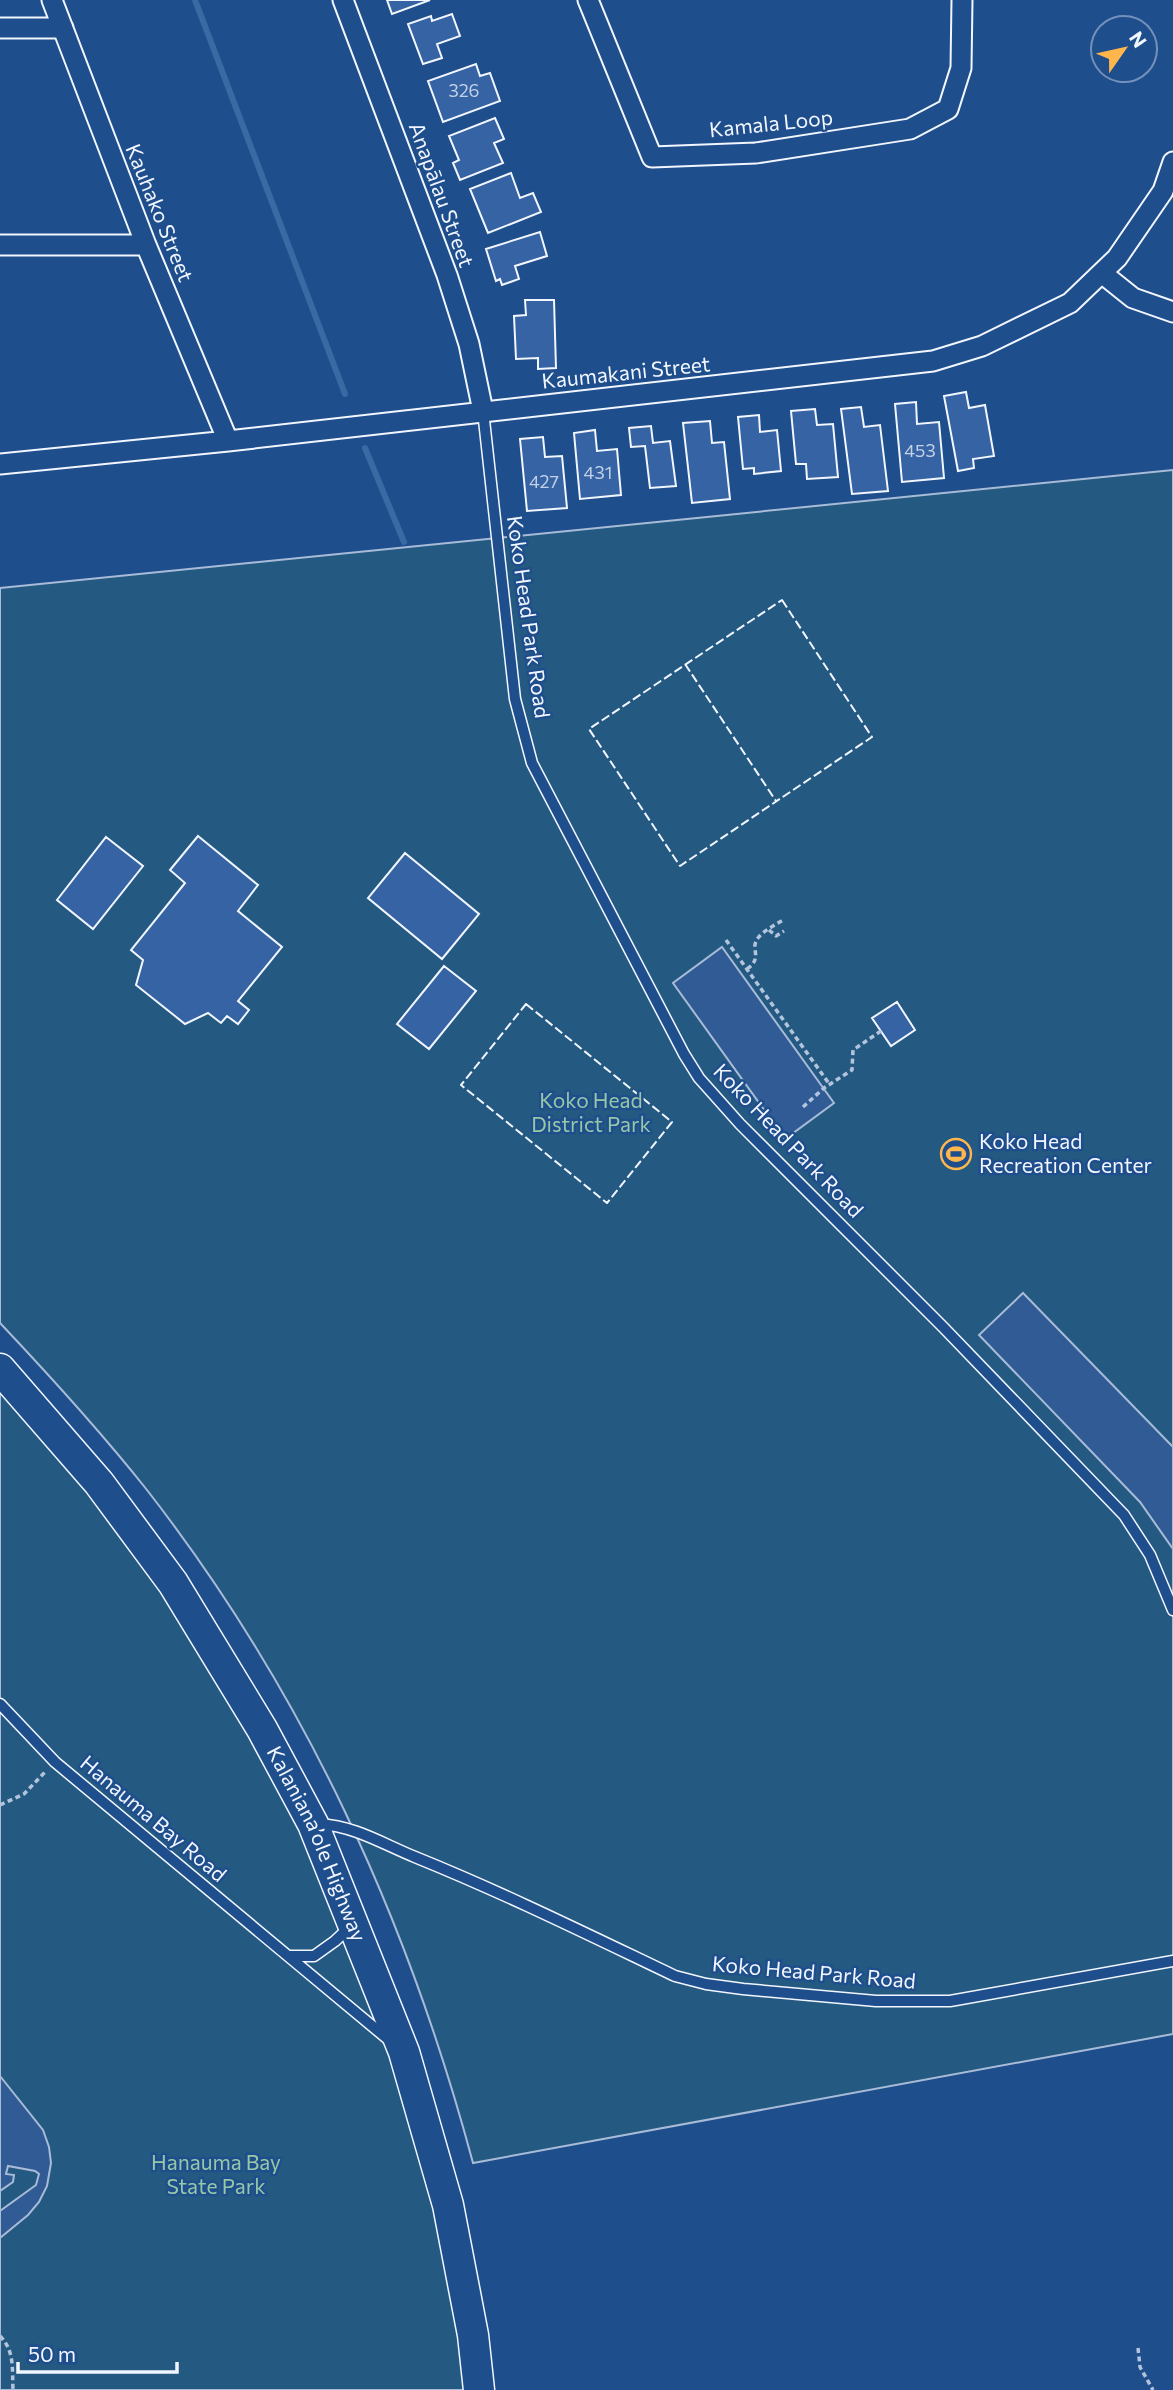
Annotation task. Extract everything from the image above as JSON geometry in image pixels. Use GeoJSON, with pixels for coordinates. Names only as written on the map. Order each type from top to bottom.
{"type":"FeatureCollection","features":[{"type":"Feature","properties":{"kind":"main road","name":"Kalaniana’ole Highway"},"geometry":{"type":"LineString","coordinates":[[0,1370],[99,1483],[173,1583],[262,1728],[313,1824],[404,2052],[448,2205],[473,2335],[479,2390]]}},
{"type":"Feature","properties":{"kind":"street","name":"Kauhako Street"},"geometry":{"type":"LineString","coordinates":[[52,0],[146,245],[228,441]]}},
{"type":"Feature","properties":{"kind":"street","name":"Anapālau Street"},"geometry":{"type":"LineString","coordinates":[[344,0],[447,275],[469,344],[483,411]]}},
{"type":"Feature","properties":{"kind":"street","name":"Kamala Loop"},"geometry":{"type":"LineString","coordinates":[[588,0],[652,157],[756,153],[910,130],[947,109],[961,68],[962,0]]}},
{"type":"Feature","properties":{"kind":"street"},"geometry":{"type":"LineString","coordinates":[[0,28],[63,28]]}},
{"type":"Feature","properties":{"kind":"street","name":"Kaumakani Street"},"geometry":{"type":"LineString","coordinates":[[0,464],[228,441],[933,361],[982,346],[1070,303],[1117,258],[1163,191],[1173,162]]}},
{"type":"Feature","properties":{"kind":"street"},"geometry":{"type":"LineString","coordinates":[[0,245],[146,245]]}},
{"type":"Feature","properties":{"kind":"street"},"geometry":{"type":"LineString","coordinates":[[1103,274],[1133,298],[1173,312]]}},
{"type":"Feature","properties":{"kind":"lane","name":"Koko Head Park Road"},"geometry":{"type":"LineString","coordinates":[[483,411],[515,699],[532,762],[684,1054],[699,1078],[740,1124],[1125,1515],[1150,1555],[1173,1610]]}},
{"type":"Feature","properties":{"kind":"lane","name":"Hanauma Bay Road"},"geometry":{"type":"LineString","coordinates":[[0,1704],[54,1762],[404,2052]]}},
{"type":"Feature","properties":{"kind":"lane","name":"Koko Head Park Road"},"geometry":{"type":"LineString","coordinates":[[313,1824],[347,1828],[369,1836],[472,1880],[675,1976],[706,1984],[876,2001],[950,2001],[1173,1961]]}},
{"type":"Feature","properties":{"kind":"lane"},"geometry":{"type":"LineString","coordinates":[[288,1956],[314,1956],[354,1923]]}},
{"type":"Feature","properties":{"kind":"path"},"geometry":{"type":"LineString","coordinates":[[747,969],[755,964],[758,937],[783,920]]}},
{"type":"Feature","properties":{"kind":"path"},"geometry":{"type":"LineString","coordinates":[[769,930],[776,936],[784,931]]}},
{"type":"Feature","properties":{"kind":"path"},"geometry":{"type":"LineString","coordinates":[[726,940],[830,1085]]}},
{"type":"Feature","properties":{"kind":"path"},"geometry":{"type":"LineString","coordinates":[[803,1107],[852,1070],[853,1050],[881,1031]]}},
{"type":"Feature","properties":{"kind":"path"},"geometry":{"type":"LineString","coordinates":[[0,1805],[24,1794],[54,1762]]}},
{"type":"Feature","properties":{"kind":"path"},"geometry":{"type":"LineString","coordinates":[[0,2336],[9,2347],[12,2359],[13,2390]]}},
{"type":"Feature","properties":{"kind":"path"},"geometry":{"type":"LineString","coordinates":[[1139,2348],[1140,2367],[1153,2390]]}},
{"type":"Feature","properties":{"kind":"green space","name":"Koko Head District Park"},"geometry":{"type":"Polygon","coordinates":[[[1173,470],[1173,2034],[473,2163],[416,1982],[382,1895],[344,1810],[302,1727],[255,1646],[203,1567],[147,1490],[112,1447],[0,1323],[0,588],[1173,470]]]}},
{"type":"Feature","properties":{"kind":"green space","name":"Hanauma Bay State Park"},"geometry":{"type":"Polygon","coordinates":[[[0,1369],[262,1729],[404,2052],[479,2390],[0,2390],[0,1369]]]}},
{"type":"Feature","properties":{"kind":"shaded area"},"geometry":{"type":"Polygon","coordinates":[[[722,947],[834,1103],[785,1139],[673,983],[722,947]]]}},
{"type":"Feature","properties":{"kind":"shaded area"},"geometry":{"type":"Polygon","coordinates":[[[1023,1293],[1173,1447],[1173,1549],[1140,1502],[979,1335],[1023,1293]]]}},
{"type":"Feature","properties":{"kind":"shaded area"},"geometry":{"type":"Polygon","coordinates":[[[0,2076],[43,2130],[51,2163],[47,2186],[39,2202],[0,2238],[0,2211],[36,2185],[39,2174],[8,2166],[6,2174],[14,2175],[13,2182],[0,2191],[0,2076]]]}},
{"type":"Feature","properties":{"kind":"building"},"geometry":{"type":"Polygon","coordinates":[[[387,0],[430,0],[392,14],[387,0]]]}},
{"type":"Feature","properties":{"kind":"building"},"geometry":{"type":"Polygon","coordinates":[[[452,14],[460,36],[437,44],[442,58],[423,64],[408,24],[431,16],[432,21],[452,14]]]}},
{"type":"Feature","properties":{"kind":"building"},"geometry":{"type":"Polygon","coordinates":[[[476,64],[480,76],[490,73],[500,101],[443,122],[428,81],[476,64]]]}},
{"type":"Feature","properties":{"kind":"building"},"geometry":{"type":"Polygon","coordinates":[[[495,118],[504,139],[494,143],[503,163],[460,180],[453,163],[459,160],[449,136],[495,118]]]}},
{"type":"Feature","properties":{"kind":"building"},"geometry":{"type":"Polygon","coordinates":[[[511,173],[520,198],[533,193],[541,212],[488,233],[470,189],[511,173]]]}},
{"type":"Feature","properties":{"kind":"building"},"geometry":{"type":"Polygon","coordinates":[[[540,232],[547,256],[515,266],[519,279],[502,285],[500,279],[496,281],[486,249],[540,232]]]}},
{"type":"Feature","properties":{"kind":"building"},"geometry":{"type":"Polygon","coordinates":[[[525,300],[554,300],[556,368],[538,369],[538,358],[516,359],[514,316],[526,315],[525,300]]]}},
{"type":"Feature","properties":{"kind":"building"},"geometry":{"type":"Polygon","coordinates":[[[966,392],[969,408],[985,405],[994,456],[973,459],[974,468],[958,471],[944,396],[966,392]]]}},
{"type":"Feature","properties":{"kind":"building"},"geometry":{"type":"Polygon","coordinates":[[[916,402],[917,424],[939,422],[944,478],[902,482],[895,404],[916,402]]]}},
{"type":"Feature","properties":{"kind":"building"},"geometry":{"type":"Polygon","coordinates":[[[861,407],[864,427],[880,425],[888,491],[852,494],[841,409],[861,407]]]}},
{"type":"Feature","properties":{"kind":"building"},"geometry":{"type":"Polygon","coordinates":[[[815,409],[817,425],[833,424],[838,477],[807,479],[806,464],[796,464],[791,411],[815,409]]]}},
{"type":"Feature","properties":{"kind":"building"},"geometry":{"type":"Polygon","coordinates":[[[759,415],[760,432],[777,430],[781,471],[754,474],[754,468],[743,469],[738,417],[759,415]]]}},
{"type":"Feature","properties":{"kind":"building"},"geometry":{"type":"Polygon","coordinates":[[[710,421],[712,443],[724,442],[730,499],[692,503],[683,423],[710,421]]]}},
{"type":"Feature","properties":{"kind":"building"},"geometry":{"type":"Polygon","coordinates":[[[651,426],[653,443],[670,441],[676,486],[650,488],[645,446],[631,447],[629,428],[651,426]]]}},
{"type":"Feature","properties":{"kind":"building"},"geometry":{"type":"Polygon","coordinates":[[[595,430],[597,451],[617,449],[621,495],[580,499],[574,433],[595,430]]]}},
{"type":"Feature","properties":{"kind":"building"},"geometry":{"type":"Polygon","coordinates":[[[543,437],[545,457],[562,456],[567,508],[527,511],[520,439],[543,437]]]}},
{"type":"Feature","properties":{"kind":"building"},"geometry":{"type":"Polygon","coordinates":[[[198,836],[258,885],[238,911],[282,947],[238,1001],[249,1010],[238,1024],[227,1016],[221,1023],[208,1013],[185,1024],[136,985],[143,960],[131,950],[185,883],[170,870],[198,836]]]}},
{"type":"Feature","properties":{"kind":"building"},"geometry":{"type":"Polygon","coordinates":[[[106,837],[143,866],[93,929],[57,900],[106,837]]]}},
{"type":"Feature","properties":{"kind":"building"},"geometry":{"type":"Polygon","coordinates":[[[405,853],[479,914],[442,959],[368,898],[405,853]]]}},
{"type":"Feature","properties":{"kind":"building"},"geometry":{"type":"Polygon","coordinates":[[[444,966],[476,991],[429,1049],[397,1024],[444,966]]]}},
{"type":"Feature","properties":{"kind":"building"},"geometry":{"type":"Polygon","coordinates":[[[897,1002],[915,1030],[891,1046],[872,1018],[897,1002]]]}},
{"type":"Feature","properties":{"kind":"waterway"},"geometry":{"type":"LineString","coordinates":[[195,0],[345,394]]}},
{"type":"Feature","properties":{"kind":"waterway"},"geometry":{"type":"LineString","coordinates":[[365,448],[404,542]]}},
{"type":"Feature","properties":{"kind":"fence"},"geometry":{"type":"LineString","coordinates":[[782,600],[872,737],[680,866],[589,729],[782,600]]}},
{"type":"Feature","properties":{"kind":"fence"},"geometry":{"type":"LineString","coordinates":[[685,664],[776,801]]}},
{"type":"Feature","properties":{"kind":"fence"},"geometry":{"type":"LineString","coordinates":[[526,1004],[672,1122],[607,1203],[461,1085],[526,1004]]}},
{"type":"Feature","properties":{"kind":"place","name":"Koko Head Recreation Center"},"geometry":{"type":"Point","coordinates":[956,1154]}}]}
